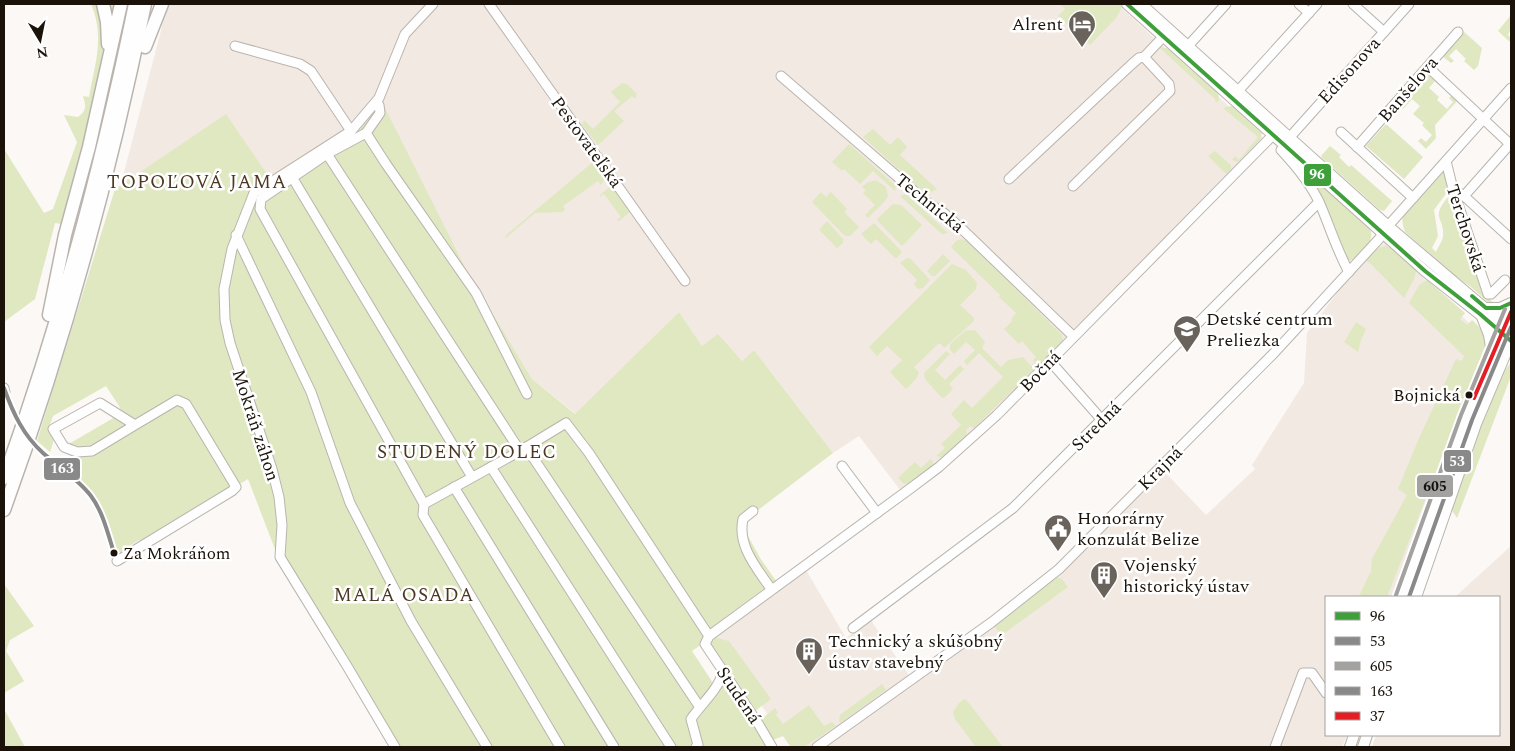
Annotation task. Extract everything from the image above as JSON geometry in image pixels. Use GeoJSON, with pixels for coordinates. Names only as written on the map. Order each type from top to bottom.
{"type":"FeatureCollection","features":[{"type":"Feature","properties":{"kind":"highway"},"geometry":{"type":"LineString","coordinates":[[103,4],[108,28],[108,56]]}},
{"type":"Feature","properties":{"kind":"highway"},"geometry":{"type":"LineString","coordinates":[[42,364],[44,337],[65,236],[89,146],[121,4]]}},
{"type":"Feature","properties":{"kind":"highway"},"geometry":{"type":"LineString","coordinates":[[4,478],[42,364],[79,240],[135,4]]}},
{"type":"Feature","properties":{"kind":"highway"},"geometry":{"type":"LineString","coordinates":[[4,510],[27,445],[76,290],[110,166],[146,4]]}},
{"type":"Feature","properties":{"kind":"highway"},"geometry":{"type":"LineString","coordinates":[[129,84],[138,73],[154,4]]}},
{"type":"Feature","properties":{"kind":"highway"},"geometry":{"type":"LineString","coordinates":[[145,47],[162,4]]}},
{"type":"Feature","properties":{"kind":"main road"},"geometry":{"type":"LineString","coordinates":[[1127,4],[1274,135],[1386,229]]}},
{"type":"Feature","properties":{"kind":"main road"},"geometry":{"type":"LineString","coordinates":[[1141,4],[1290,137],[1386,229],[1425,270],[1483,311],[1506,330],[1511,342],[1476,424],[1416,596]]}},
{"type":"Feature","properties":{"kind":"main road"},"geometry":{"type":"LineString","coordinates":[[1483,311],[1500,308],[1511,303]]}},
{"type":"Feature","properties":{"kind":"main road"},"geometry":{"type":"LineString","coordinates":[[1483,311],[1492,353]]}},
{"type":"Feature","properties":{"kind":"main road"},"geometry":{"type":"LineString","coordinates":[[1402,596],[1462,430],[1492,353],[1506,330],[1511,312]]}},
{"type":"Feature","properties":{"kind":"main road"},"geometry":{"type":"LineString","coordinates":[[1499,367],[1511,360]]}},
{"type":"Feature","properties":{"kind":"street","name":"Mokráň záhon"},"geometry":{"type":"LineString","coordinates":[[394,747],[348,666],[280,557],[282,525],[279,497],[272,469],[230,343],[224,289],[236,235],[254,193],[351,131],[380,98],[405,34],[434,4]]}},
{"type":"Feature","properties":{"kind":"street","name":"Pestovateľská"},"geometry":{"type":"LineString","coordinates":[[489,4],[685,281]]}},
{"type":"Feature","properties":{"kind":"street"},"geometry":{"type":"LineString","coordinates":[[1188,46],[1226,4]]}},
{"type":"Feature","properties":{"kind":"street"},"geometry":{"type":"LineString","coordinates":[[1299,4],[1309,13]]}},
{"type":"Feature","properties":{"kind":"street"},"geometry":{"type":"LineString","coordinates":[[1238,91],[1317,4]]}},
{"type":"Feature","properties":{"kind":"street"},"geometry":{"type":"LineString","coordinates":[[1353,4],[1384,32]]}},
{"type":"Feature","properties":{"kind":"street","name":"Edisonova"},"geometry":{"type":"LineString","coordinates":[[1290,137],[1409,4]]}},
{"type":"Feature","properties":{"kind":"street","name":"Banšelova"},"geometry":{"type":"LineString","coordinates":[[1357,147],[1458,32]]}},
{"type":"Feature","properties":{"kind":"street"},"geometry":{"type":"LineString","coordinates":[[1009,179],[1117,77],[1139,58],[1144,57],[1164,36]]}},
{"type":"Feature","properties":{"kind":"street"},"geometry":{"type":"LineString","coordinates":[[235,46],[300,64],[311,71],[351,131]]}},
{"type":"Feature","properties":{"kind":"street"},"geometry":{"type":"LineString","coordinates":[[1073,186],[1170,91],[1170,84],[1144,57]]}},
{"type":"Feature","properties":{"kind":"street"},"geometry":{"type":"LineString","coordinates":[[1428,67],[1511,144],[1464,196]]}},
{"type":"Feature","properties":{"kind":"street","name":"Technická"},"geometry":{"type":"LineString","coordinates":[[781,76],[929,204],[944,213],[1073,336]]}},
{"type":"Feature","properties":{"kind":"street"},"geometry":{"type":"LineString","coordinates":[[1386,229],[1511,88]]}},
{"type":"Feature","properties":{"kind":"street"},"geometry":{"type":"LineString","coordinates":[[379,105],[380,113],[366,133],[327,154],[261,198],[260,209],[424,504],[423,515],[560,747]]}},
{"type":"Feature","properties":{"kind":"street"},"geometry":{"type":"LineString","coordinates":[[1341,132],[1413,198]]}},
{"type":"Feature","properties":{"kind":"street"},"geometry":{"type":"LineString","coordinates":[[366,133],[476,294],[527,394]]}},
{"type":"Feature","properties":{"kind":"street"},"geometry":{"type":"LineString","coordinates":[[1274,135],[1290,137]]}},
{"type":"Feature","properties":{"kind":"street","name":"Bočná"},"geometry":{"type":"LineString","coordinates":[[707,640],[771,589],[939,466],[977,434],[1274,135]]}},
{"type":"Feature","properties":{"kind":"street"},"geometry":{"type":"LineString","coordinates":[[1281,150],[1297,166],[1319,202],[1342,261],[1349,272]]}},
{"type":"Feature","properties":{"kind":"street"},"geometry":{"type":"LineString","coordinates":[[327,154],[523,449],[700,706]]}},
{"type":"Feature","properties":{"kind":"street","name":"Terchovská"},"geometry":{"type":"LineString","coordinates":[[1446,161],[1488,294],[1491,294],[1504,280]]}},
{"type":"Feature","properties":{"kind":"street"},"geometry":{"type":"LineString","coordinates":[[292,176],[472,477]]}},
{"type":"Feature","properties":{"kind":"street"},"geometry":{"type":"LineString","coordinates":[[1454,190],[1464,196],[1511,239]]}},
{"type":"Feature","properties":{"kind":"street","name":"Stredná"},"geometry":{"type":"LineString","coordinates":[[853,628],[1012,508],[1319,202]]}},
{"type":"Feature","properties":{"kind":"street","name":"Krajná"},"geometry":{"type":"LineString","coordinates":[[817,747],[992,622],[1059,569],[1274,353],[1386,229]]}},
{"type":"Feature","properties":{"kind":"street"},"geometry":{"type":"LineString","coordinates":[[236,235],[311,392],[350,503],[412,621],[487,747]]}},
{"type":"Feature","properties":{"kind":"street"},"geometry":{"type":"LineString","coordinates":[[1050,361],[1102,420]]}},
{"type":"Feature","properties":{"kind":"street"},"geometry":{"type":"LineString","coordinates":[[117,561],[236,487],[186,404],[177,400],[92,452],[77,452],[64,447],[53,429],[100,403],[135,425]]}},
{"type":"Feature","properties":{"kind":"street","name":"Studená"},"geometry":{"type":"LineString","coordinates":[[523,449],[566,423],[589,453],[772,747]]}},
{"type":"Feature","properties":{"kind":"street"},"geometry":{"type":"LineString","coordinates":[[424,504],[523,449]]}},
{"type":"Feature","properties":{"kind":"street"},"geometry":{"type":"LineString","coordinates":[[842,466],[877,513]]}},
{"type":"Feature","properties":{"kind":"street"},"geometry":{"type":"LineString","coordinates":[[491,467],[671,747]]}},
{"type":"Feature","properties":{"kind":"street"},"geometry":{"type":"LineString","coordinates":[[454,488],[614,747]]}},
{"type":"Feature","properties":{"kind":"street"},"geometry":{"type":"LineString","coordinates":[[753,511],[743,519],[741,529],[742,541],[771,589]]}},
{"type":"Feature","properties":{"kind":"street"},"geometry":{"type":"LineString","coordinates":[[696,747],[698,746],[691,719],[720,682],[724,672]]}},
{"type":"Feature","properties":{"kind":"street"},"geometry":{"type":"LineString","coordinates":[[1275,747],[1303,673],[1312,673],[1325,692]]}},
{"type":"Feature","properties":{"kind":"shaded area"},"geometry":{"type":"Polygon","coordinates":[[[170,4],[1117,4],[1270,144],[1046,366],[904,495],[859,436],[833,453],[754,350],[742,361],[702,346],[679,312],[576,414],[532,379],[466,269],[381,103],[359,129],[273,183],[121,184],[164,19],[170,4]]]}},
{"type":"Feature","properties":{"kind":"shaded area"},"geometry":{"type":"Polygon","coordinates":[[[1386,241],[1477,331],[1480,359],[1437,471],[1394,596],[1325,596],[1325,736],[1347,736],[1342,747],[791,747],[712,637],[806,570],[846,638],[870,619],[910,677],[1061,565],[1158,465],[1206,515],[1255,469],[1252,465],[1304,383],[1307,333],[1346,281],[1386,241]]]}},
{"type":"Feature","properties":{"kind":"shaded area"},"geometry":{"type":"Polygon","coordinates":[[[1511,546],[1511,747],[1372,747],[1376,736],[1500,736],[1500,596],[1456,596],[1511,546]]]}},
{"type":"Feature","properties":{"kind":"green space"},"geometry":{"type":"Polygon","coordinates":[[[91,4],[132,4],[105,20],[106,34],[88,128],[61,224],[55,223],[35,299],[4,322],[4,149],[44,213],[53,209],[77,142],[64,115],[78,117],[83,112],[85,105],[83,96],[89,97],[96,61],[98,39],[95,16],[91,4]]]}},
{"type":"Feature","properties":{"kind":"green space"},"geometry":{"type":"Polygon","coordinates":[[[1060,4],[1120,4],[1122,7],[1116,18],[1090,45],[1058,16],[1065,9],[1060,4]]]}},
{"type":"Feature","properties":{"kind":"green space"},"geometry":{"type":"Polygon","coordinates":[[[1511,15],[1511,28],[1508,35],[1511,38],[1511,43],[1498,31],[1511,15]]]}},
{"type":"Feature","properties":{"kind":"green space"},"geometry":{"type":"Polygon","coordinates":[[[1463,31],[1482,48],[1478,66],[1474,70],[1464,61],[1466,59],[1456,49],[1449,56],[1454,61],[1451,63],[1442,56],[1463,31]]]}},
{"type":"Feature","properties":{"kind":"green space"},"geometry":{"type":"Polygon","coordinates":[[[1159,47],[1167,48],[1173,52],[1218,92],[1219,100],[1216,103],[1215,99],[1159,47]]]}},
{"type":"Feature","properties":{"kind":"green space"},"geometry":{"type":"Polygon","coordinates":[[[1427,73],[1442,82],[1439,85],[1435,81],[1429,88],[1439,97],[1437,100],[1447,109],[1453,102],[1449,98],[1454,93],[1459,99],[1435,125],[1436,138],[1426,149],[1418,141],[1421,138],[1426,142],[1432,135],[1422,125],[1424,123],[1413,114],[1420,106],[1412,99],[1403,109],[1398,104],[1410,91],[1412,93],[1411,90],[1427,73]]]}},
{"type":"Feature","properties":{"kind":"green space"},"geometry":{"type":"Polygon","coordinates":[[[622,83],[627,84],[637,94],[635,99],[632,96],[614,111],[624,121],[598,145],[582,125],[584,120],[593,129],[620,102],[611,92],[622,83]]]}},
{"type":"Feature","properties":{"kind":"green space"},"geometry":{"type":"Polygon","coordinates":[[[382,102],[466,269],[532,379],[575,414],[679,312],[702,346],[718,334],[742,361],[754,350],[833,453],[745,520],[748,536],[760,558],[781,588],[713,637],[729,641],[771,699],[754,712],[702,644],[692,651],[713,683],[725,678],[767,745],[766,747],[391,747],[278,557],[248,479],[141,544],[139,540],[128,547],[130,551],[123,555],[116,550],[96,498],[79,477],[67,445],[122,413],[106,386],[53,416],[49,427],[55,437],[50,452],[37,441],[115,189],[226,114],[273,183],[359,129],[382,102]]]}},
{"type":"Feature","properties":{"kind":"green space"},"geometry":{"type":"Polygon","coordinates":[[[1231,106],[1262,133],[1260,140],[1238,162],[1232,160],[1235,156],[1239,160],[1258,137],[1223,108],[1231,106]]]}},
{"type":"Feature","properties":{"kind":"green space"},"geometry":{"type":"Polygon","coordinates":[[[1386,124],[1423,157],[1404,179],[1366,146],[1386,124]]]}},
{"type":"Feature","properties":{"kind":"green space"},"geometry":{"type":"Polygon","coordinates":[[[873,129],[890,145],[898,137],[907,147],[900,155],[937,189],[930,193],[924,192],[863,137],[873,129]]]}},
{"type":"Feature","properties":{"kind":"green space"},"geometry":{"type":"Polygon","coordinates":[[[849,144],[896,186],[895,191],[873,171],[860,184],[844,169],[842,171],[832,162],[849,144]]]}},
{"type":"Feature","properties":{"kind":"green space"},"geometry":{"type":"Polygon","coordinates":[[[1330,146],[1341,155],[1339,157],[1349,167],[1351,165],[1392,201],[1384,211],[1380,210],[1322,158],[1321,156],[1330,146]]]}},
{"type":"Feature","properties":{"kind":"green space"},"geometry":{"type":"Polygon","coordinates":[[[1215,151],[1231,165],[1231,170],[1226,174],[1208,156],[1215,151]]]}},
{"type":"Feature","properties":{"kind":"green space"},"geometry":{"type":"Polygon","coordinates":[[[594,161],[605,178],[601,185],[598,181],[563,206],[565,210],[562,212],[535,213],[506,238],[505,236],[594,161]]]}},
{"type":"Feature","properties":{"kind":"green space"},"geometry":{"type":"Polygon","coordinates":[[[1444,170],[1450,188],[1434,210],[1438,236],[1432,248],[1436,252],[1442,241],[1443,230],[1439,217],[1440,209],[1449,196],[1452,196],[1488,297],[1494,304],[1489,303],[1451,273],[1405,232],[1402,216],[1444,170]]]}},
{"type":"Feature","properties":{"kind":"green space"},"geometry":{"type":"Polygon","coordinates":[[[1311,175],[1370,229],[1371,239],[1369,244],[1353,260],[1345,260],[1309,181],[1312,179],[1311,175]]]}},
{"type":"Feature","properties":{"kind":"green space"},"geometry":{"type":"Polygon","coordinates":[[[876,180],[886,187],[888,196],[868,218],[865,215],[875,205],[863,193],[866,190],[862,187],[868,182],[876,180]]]}},
{"type":"Feature","properties":{"kind":"green space"},"geometry":{"type":"Polygon","coordinates":[[[611,186],[630,212],[619,221],[617,220],[621,217],[604,194],[600,197],[611,186]]]}},
{"type":"Feature","properties":{"kind":"green space"},"geometry":{"type":"Polygon","coordinates":[[[821,192],[826,197],[831,192],[847,209],[844,212],[859,227],[850,236],[843,234],[812,202],[821,192]]]}},
{"type":"Feature","properties":{"kind":"green space"},"geometry":{"type":"Polygon","coordinates":[[[906,194],[948,233],[942,234],[900,196],[906,194]]]}},
{"type":"Feature","properties":{"kind":"green space"},"geometry":{"type":"Polygon","coordinates":[[[893,204],[901,205],[922,225],[902,246],[877,220],[893,204]]]}},
{"type":"Feature","properties":{"kind":"green space"},"geometry":{"type":"Polygon","coordinates":[[[827,221],[843,239],[843,243],[837,248],[819,230],[827,221]]]}},
{"type":"Feature","properties":{"kind":"green space"},"geometry":{"type":"Polygon","coordinates":[[[874,223],[902,252],[896,259],[876,239],[871,244],[861,234],[874,223]]]}},
{"type":"Feature","properties":{"kind":"green space"},"geometry":{"type":"Polygon","coordinates":[[[961,239],[967,241],[1062,335],[1063,341],[974,428],[970,426],[966,430],[966,439],[945,458],[936,456],[945,448],[941,444],[961,425],[951,414],[964,400],[972,408],[1003,377],[979,353],[967,365],[964,361],[975,350],[966,342],[954,354],[950,350],[950,344],[965,331],[975,330],[985,342],[982,348],[1001,367],[1008,360],[1023,357],[1031,366],[1035,362],[1033,360],[1036,357],[1022,341],[1019,344],[1004,329],[1012,321],[1016,313],[951,247],[956,241],[961,239]]]}},
{"type":"Feature","properties":{"kind":"green space"},"geometry":{"type":"Polygon","coordinates":[[[1380,247],[1391,247],[1416,270],[1415,277],[1404,298],[1365,260],[1380,247]]]}},
{"type":"Feature","properties":{"kind":"green space"},"geometry":{"type":"Polygon","coordinates":[[[943,254],[950,261],[935,276],[932,276],[927,271],[943,254]]]}},
{"type":"Feature","properties":{"kind":"green space"},"geometry":{"type":"Polygon","coordinates":[[[910,258],[930,280],[923,288],[918,289],[914,284],[917,280],[900,263],[910,258]]]}},
{"type":"Feature","properties":{"kind":"green space"},"geometry":{"type":"Polygon","coordinates":[[[952,264],[966,270],[977,283],[976,289],[960,305],[974,318],[974,321],[944,348],[941,344],[938,344],[914,367],[919,373],[906,389],[890,372],[902,360],[887,346],[877,356],[869,347],[952,264]]]}},
{"type":"Feature","properties":{"kind":"green space"},"geometry":{"type":"Polygon","coordinates":[[[1427,280],[1465,313],[1460,319],[1467,325],[1472,320],[1478,326],[1484,335],[1485,347],[1387,596],[1359,596],[1371,571],[1372,559],[1407,495],[1398,489],[1419,438],[1456,359],[1462,361],[1464,356],[1409,303],[1419,285],[1427,280]]]}},
{"type":"Feature","properties":{"kind":"green space"},"geometry":{"type":"Polygon","coordinates":[[[1356,322],[1366,329],[1358,352],[1344,342],[1356,322]]]}},
{"type":"Feature","properties":{"kind":"green space"},"geometry":{"type":"Polygon","coordinates":[[[946,351],[950,354],[935,370],[945,380],[960,365],[964,369],[949,384],[953,389],[944,398],[925,379],[924,373],[946,351]]]}},
{"type":"Feature","properties":{"kind":"green space"},"geometry":{"type":"Polygon","coordinates":[[[1495,357],[1497,358],[1478,404],[1413,596],[1406,596],[1477,400],[1495,357]]]}},
{"type":"Feature","properties":{"kind":"green space"},"geometry":{"type":"Polygon","coordinates":[[[1511,363],[1511,376],[1457,518],[1451,509],[1478,431],[1496,388],[1511,363]]]}},
{"type":"Feature","properties":{"kind":"green space"},"geometry":{"type":"Polygon","coordinates":[[[931,459],[933,462],[932,466],[926,474],[904,484],[898,478],[915,462],[921,468],[931,459]]]}},
{"type":"Feature","properties":{"kind":"green space"},"geometry":{"type":"Polygon","coordinates":[[[1056,577],[1062,579],[1068,587],[1002,635],[1010,646],[994,626],[980,637],[978,635],[1056,577]]]}},
{"type":"Feature","properties":{"kind":"green space"},"geometry":{"type":"Polygon","coordinates":[[[4,584],[34,626],[10,640],[6,651],[24,681],[4,693],[4,584]]]}},
{"type":"Feature","properties":{"kind":"green space"},"geometry":{"type":"Polygon","coordinates":[[[882,684],[886,690],[840,723],[840,715],[882,684]]]}},
{"type":"Feature","properties":{"kind":"green space"},"geometry":{"type":"Polygon","coordinates":[[[965,699],[1003,747],[976,747],[955,719],[953,712],[959,703],[965,699]]]}},
{"type":"Feature","properties":{"kind":"green space"},"geometry":{"type":"Polygon","coordinates":[[[809,705],[824,726],[832,722],[836,726],[804,747],[791,747],[783,736],[773,740],[760,720],[775,708],[778,713],[776,715],[783,724],[809,705]]]}},
{"type":"Feature","properties":{"kind":"green space"},"geometry":{"type":"Polygon","coordinates":[[[4,709],[25,747],[4,747],[4,709]]]}},
{"type":"Feature","properties":{"kind":"transit line","name":"96"},"geometry":{"type":"LineString","coordinates":[[1127,4],[1425,271],[1511,341]]}},
{"type":"Feature","properties":{"kind":"transit line","name":"96"},"geometry":{"type":"LineString","coordinates":[[1472,296],[1486,308],[1500,308],[1511,303]]}},
{"type":"Feature","properties":{"kind":"transit line","name":"605"},"geometry":{"type":"LineString","coordinates":[[1396,595],[1461,415],[1505,309]]}},
{"type":"Feature","properties":{"kind":"transit line","name":"37"},"geometry":{"type":"LineString","coordinates":[[1474,398],[1511,312]]}},
{"type":"Feature","properties":{"kind":"transit line","name":"53"},"geometry":{"type":"LineString","coordinates":[[1409,596],[1472,420],[1511,327]]}},
{"type":"Feature","properties":{"kind":"transit line","name":"163"},"geometry":{"type":"LineString","coordinates":[[4,388],[15,415],[30,439],[91,496],[105,523],[114,553]]}},
{"type":"Feature","properties":{"kind":"place","name":"Alrent"},"geometry":{"type":"Point","coordinates":[1082,48]}},
{"type":"Feature","properties":{"kind":"place","name":"Detské centrum Preliezka"},"geometry":{"type":"Point","coordinates":[1187,353]}},
{"type":"Feature","properties":{"kind":"place","name":"Bojnická"},"geometry":{"type":"Point","coordinates":[1469,395]}},
{"type":"Feature","properties":{"kind":"place","name":"Honorárny konzulát Belize"},"geometry":{"type":"Point","coordinates":[1058,552]}},
{"type":"Feature","properties":{"kind":"place","name":"Za Mokráňom"},"geometry":{"type":"Point","coordinates":[114,553]}},
{"type":"Feature","properties":{"kind":"place","name":"Vojenský historický ústav"},"geometry":{"type":"Point","coordinates":[1104,599]}},
{"type":"Feature","properties":{"kind":"place","name":"Technický a skúšobný ústav stavebný"},"geometry":{"type":"Point","coordinates":[809,675]}},
{"type":"Feature","properties":{"kind":"district","name":"TOPOĽOVÁ JAMA"},"geometry":{"type":"Point","coordinates":[197,181]}},
{"type":"Feature","properties":{"kind":"district","name":"STUDENÝ DOLEC"},"geometry":{"type":"Point","coordinates":[467,451]}},
{"type":"Feature","properties":{"kind":"district","name":"MALÁ OSADA"},"geometry":{"type":"Point","coordinates":[404,594]}}]}
